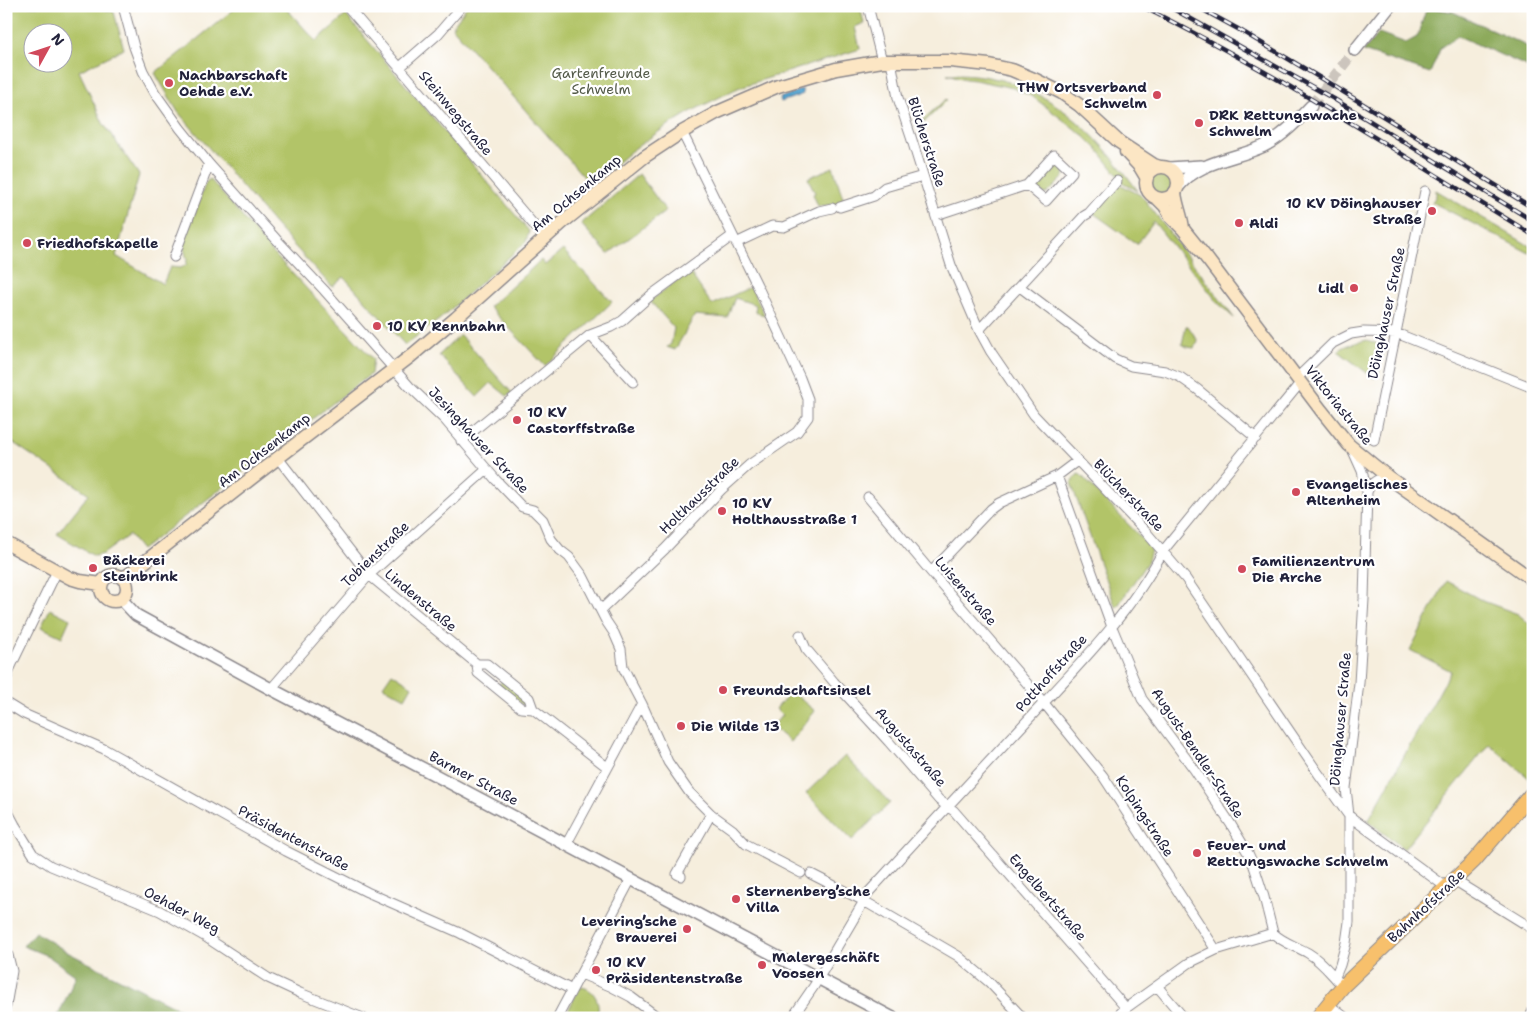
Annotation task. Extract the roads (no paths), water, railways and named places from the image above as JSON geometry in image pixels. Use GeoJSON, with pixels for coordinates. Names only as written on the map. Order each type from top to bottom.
{"type":"FeatureCollection","features":[{"type":"Feature","properties":{"kind":"main road","name":"Am Ochsenkamp"},"geometry":{"type":"LineString","coordinates":[[123,579],[395,369],[456,318],[545,238],[644,157],[682,132],[718,112],[778,86],[836,69],[886,61],[966,61],[988,64],[1012,70],[1036,80],[1062,93],[1079,105],[1119,142],[1145,173],[1146,177]]}},
{"type":"Feature","properties":{"kind":"main road","name":"Am Ochsenkamp"},"geometry":{"type":"LineString","coordinates":[[1119,142],[1147,160],[1165,168]]}},
{"type":"Feature","properties":{"kind":"main road"},"geometry":{"type":"LineString","coordinates":[[1165,168],[1177,176],[1177,189],[1168,198],[1158,199],[1147,190],[1146,177],[1152,170],[1165,168]]}},
{"type":"Feature","properties":{"kind":"main road","name":"Viktoriastraße"},"geometry":{"type":"LineString","coordinates":[[1177,189],[1177,206],[1183,229]]}},
{"type":"Feature","properties":{"kind":"main road","name":"Viktoriastraße"},"geometry":{"type":"LineString","coordinates":[[1158,199],[1350,445],[1388,477],[1533,580]]}},
{"type":"Feature","properties":{"kind":"main road"},"geometry":{"type":"LineString","coordinates":[[6,543],[57,571],[80,581],[101,584]]}},
{"type":"Feature","properties":{"kind":"main road"},"geometry":{"type":"LineString","coordinates":[[110,576],[117,576],[123,579],[126,583],[126,592],[121,599],[107,600],[102,595],[101,584],[105,579],[110,576]]}},
{"type":"Feature","properties":{"kind":"main road","name":"Bahnhofstraße"},"geometry":{"type":"LineString","coordinates":[[1318,1018],[1328,1004],[1339,981],[1450,884],[1484,850],[1533,792]]}},
{"type":"Feature","properties":{"kind":"street","name":"Jesinghauser Straße"},"geometry":{"type":"LineString","coordinates":[[123,6],[134,47],[143,71],[155,93],[209,164],[409,386],[445,420],[461,441],[522,507],[533,510],[542,520],[551,539],[560,550],[569,556],[582,576],[621,649],[623,667],[668,762],[689,792],[711,814],[733,830],[746,844],[864,901],[958,956],[989,982],[1023,1018]]}},
{"type":"Feature","properties":{"kind":"street","name":"Steinwegstraße"},"geometry":{"type":"LineString","coordinates":[[347,6],[545,238]]}},
{"type":"Feature","properties":{"kind":"street"},"geometry":{"type":"LineString","coordinates":[[399,68],[438,34],[462,6]]}},
{"type":"Feature","properties":{"kind":"street","name":"Blücherstraße"},"geometry":{"type":"LineString","coordinates":[[868,6],[951,265],[979,330],[991,352],[1034,416],[1163,551],[1186,578],[1349,816],[1450,884],[1533,930]]}},
{"type":"Feature","properties":{"kind":"street"},"geometry":{"type":"LineString","coordinates":[[1355,50],[1390,6]]}},
{"type":"Feature","properties":{"kind":"street"},"geometry":{"type":"LineString","coordinates":[[1177,189],[1188,176],[1208,166],[1266,145],[1290,128],[1311,106]]}},
{"type":"Feature","properties":{"kind":"street"},"geometry":{"type":"LineString","coordinates":[[682,132],[734,239]]}},
{"type":"Feature","properties":{"kind":"street"},"geometry":{"type":"LineString","coordinates":[[936,215],[1027,185],[1054,155],[1072,172],[1046,201],[1027,185]]}},
{"type":"Feature","properties":{"kind":"street"},"geometry":{"type":"LineString","coordinates":[[174,257],[209,164]]}},
{"type":"Feature","properties":{"kind":"street"},"geometry":{"type":"LineString","coordinates":[[1165,168],[1208,166]]}},
{"type":"Feature","properties":{"kind":"street"},"geometry":{"type":"LineString","coordinates":[[461,441],[590,335],[622,321],[650,296],[734,239],[772,226],[784,227],[819,211],[836,208],[874,196],[885,187],[923,176]]}},
{"type":"Feature","properties":{"kind":"street"},"geometry":{"type":"LineString","coordinates":[[979,330],[1117,181]]}},
{"type":"Feature","properties":{"kind":"street","name":"Döinghauser Straße"},"geometry":{"type":"LineString","coordinates":[[1374,440],[1425,191]]}},
{"type":"Feature","properties":{"kind":"street","name":"Holthausstraße"},"geometry":{"type":"LineString","coordinates":[[601,610],[737,476],[749,465],[797,432],[808,417],[808,400],[781,337],[734,239]]}},
{"type":"Feature","properties":{"kind":"street"},"geometry":{"type":"LineString","coordinates":[[1020,287],[1114,359],[1131,366],[1165,371],[1180,377],[1256,438]]}},
{"type":"Feature","properties":{"kind":"street","name":"Potthoffstraße"},"geometry":{"type":"LineString","coordinates":[[792,1018],[819,978],[867,894],[1044,703],[1112,626],[1154,569],[1163,551],[1256,438],[1299,380],[1326,349],[1341,338],[1351,334],[1364,332],[1396,334],[1533,388]]}},
{"type":"Feature","properties":{"kind":"street"},"geometry":{"type":"LineString","coordinates":[[590,335],[633,382]]}},
{"type":"Feature","properties":{"kind":"street","name":"Döinghauser Straße"},"geometry":{"type":"LineString","coordinates":[[1339,981],[1340,965],[1349,922],[1349,816],[1346,788],[1359,684],[1367,492],[1362,471],[1350,445]]}},
{"type":"Feature","properties":{"kind":"street","name":"Lindenstraße"},"geometry":{"type":"LineString","coordinates":[[278,458],[369,575],[477,664],[487,664],[529,698],[533,709],[607,767]]}},
{"type":"Feature","properties":{"kind":"street"},"geometry":{"type":"LineString","coordinates":[[931,572],[991,509],[999,503],[1057,476],[1077,461]]}},
{"type":"Feature","properties":{"kind":"street","name":"Tobienstraße"},"geometry":{"type":"LineString","coordinates":[[272,690],[369,575],[487,469]]}},
{"type":"Feature","properties":{"kind":"street","name":"August-Bendler-Straße"},"geometry":{"type":"LineString","coordinates":[[1057,476],[1112,626],[1142,699],[1215,800],[1248,853],[1264,897],[1273,934]]}},
{"type":"Feature","properties":{"kind":"street"},"geometry":{"type":"LineString","coordinates":[[1367,492],[1370,485],[1375,481],[1388,477]]}},
{"type":"Feature","properties":{"kind":"street","name":"Luisenstraße"},"geometry":{"type":"LineString","coordinates":[[868,497],[1044,703]]}},
{"type":"Feature","properties":{"kind":"street"},"geometry":{"type":"LineString","coordinates":[[6,680],[57,571]]}},
{"type":"Feature","properties":{"kind":"street","name":"Barmer Straße"},"geometry":{"type":"LineString","coordinates":[[121,599],[136,616],[272,690],[408,760],[892,1018]]}},
{"type":"Feature","properties":{"kind":"street","name":"Augustastraße"},"geometry":{"type":"LineString","coordinates":[[800,635],[806,649],[834,682],[947,806]]}},
{"type":"Feature","properties":{"kind":"street","name":"Lindenstraße"},"geometry":{"type":"LineString","coordinates":[[477,664],[478,673],[521,708],[533,709]]}},
{"type":"Feature","properties":{"kind":"street","name":"Präsidentenstraße"},"geometry":{"type":"LineString","coordinates":[[6,703],[24,714],[104,749],[286,851],[375,896],[460,933],[572,990]]}},
{"type":"Feature","properties":{"kind":"street","name":"Kolpingstraße"},"geometry":{"type":"LineString","coordinates":[[1044,703],[1103,776],[1216,950]]}},
{"type":"Feature","properties":{"kind":"street"},"geometry":{"type":"LineString","coordinates":[[566,845],[642,704]]}},
{"type":"Feature","properties":{"kind":"street","name":"Engelbertstraße"},"geometry":{"type":"LineString","coordinates":[[947,806],[954,811],[1126,1008]]}},
{"type":"Feature","properties":{"kind":"street","name":"Oehder Weg"},"geometry":{"type":"LineString","coordinates":[[6,808],[33,854],[51,866],[160,911],[204,936],[268,978],[363,1018]]}},
{"type":"Feature","properties":{"kind":"street"},"geometry":{"type":"LineString","coordinates":[[681,876],[677,874],[711,814]]}},
{"type":"Feature","properties":{"kind":"street"},"geometry":{"type":"LineString","coordinates":[[558,1018],[632,879]]}},
{"type":"Feature","properties":{"kind":"street"},"geometry":{"type":"LineString","coordinates":[[1115,1018],[1189,963],[1216,950],[1273,934],[1280,940],[1299,947],[1310,954],[1323,964],[1339,981]]}},
{"type":"Feature","properties":{"kind":"street"},"geometry":{"type":"LineString","coordinates":[[6,1006],[12,972],[8,955]]}},
{"type":"Feature","properties":{"kind":"street"},"geometry":{"type":"LineString","coordinates":[[581,974],[630,997],[659,1018]]}},
{"type":"Feature","properties":{"kind":"street"},"geometry":{"type":"LineString","coordinates":[[1158,986],[1184,1018]]}},
{"type":"Feature","properties":{"kind":"street"},"geometry":{"type":"LineString","coordinates":[[1328,1004],[1346,1018]]}},
{"type":"Feature","properties":{"kind":"street"},"geometry":{"type":"LineString","coordinates":[[1530,1018],[1533,1010]]}},
{"type":"Feature","properties":{"kind":"water"},"geometry":{"type":"Polygon","coordinates":[[[802,89],[803,94],[781,102],[780,98],[802,89]]]}},
{"type":"Feature","properties":{"kind":"tunnel"},"geometry":{"type":"LineString","coordinates":[[1311,106],[1355,50]]}},
{"type":"Feature","properties":{"kind":"railway"},"geometry":{"type":"LineString","coordinates":[[1141,6],[1291,87],[1533,235]]}},
{"type":"Feature","properties":{"kind":"railway"},"geometry":{"type":"LineString","coordinates":[[1168,6],[1334,99],[1533,221]]}},
{"type":"Feature","properties":{"kind":"railway"},"geometry":{"type":"LineString","coordinates":[[1196,6],[1332,85],[1533,208]]}},
{"type":"Feature","properties":{"kind":"place","name":"Nachbarschaft Oehde e.V."},"geometry":{"type":"Point","coordinates":[169,83]}},
{"type":"Feature","properties":{"kind":"place","name":"THW Ortsverband Schwelm"},"geometry":{"type":"Point","coordinates":[1157,95]}},
{"type":"Feature","properties":{"kind":"place","name":"DRK Rettungswache Schwelm"},"geometry":{"type":"Point","coordinates":[1199,123]}},
{"type":"Feature","properties":{"kind":"place","name":"10 KV Döinghauser Straße"},"geometry":{"type":"Point","coordinates":[1432,211]}},
{"type":"Feature","properties":{"kind":"place","name":"Aldi"},"geometry":{"type":"Point","coordinates":[1239,223]}},
{"type":"Feature","properties":{"kind":"place","name":"Friedhofskapelle"},"geometry":{"type":"Point","coordinates":[27,243]}},
{"type":"Feature","properties":{"kind":"place","name":"Lidl"},"geometry":{"type":"Point","coordinates":[1354,288]}},
{"type":"Feature","properties":{"kind":"place","name":"10 KV Rennbahn"},"geometry":{"type":"Point","coordinates":[377,326]}},
{"type":"Feature","properties":{"kind":"place","name":"10 KV Castorffstraße"},"geometry":{"type":"Point","coordinates":[517,420]}},
{"type":"Feature","properties":{"kind":"place","name":"Evangelisches Altenheim"},"geometry":{"type":"Point","coordinates":[1296,492]}},
{"type":"Feature","properties":{"kind":"place","name":"10 KV Holthausstraße 1"},"geometry":{"type":"Point","coordinates":[722,511]}},
{"type":"Feature","properties":{"kind":"place","name":"Bäckerei Steinbrink"},"geometry":{"type":"Point","coordinates":[93,568]}},
{"type":"Feature","properties":{"kind":"place","name":"Familienzentrum Die Arche"},"geometry":{"type":"Point","coordinates":[1242,569]}},
{"type":"Feature","properties":{"kind":"place","name":"Freundschaftsinsel"},"geometry":{"type":"Point","coordinates":[723,690]}},
{"type":"Feature","properties":{"kind":"place","name":"Die Wilde 13"},"geometry":{"type":"Point","coordinates":[681,726]}},
{"type":"Feature","properties":{"kind":"place","name":"Feuer- und Rettungswache Schwelm"},"geometry":{"type":"Point","coordinates":[1197,853]}},
{"type":"Feature","properties":{"kind":"place","name":"Sternenberg’sche Villa"},"geometry":{"type":"Point","coordinates":[736,899]}},
{"type":"Feature","properties":{"kind":"place","name":"Levering’sche Brauerei"},"geometry":{"type":"Point","coordinates":[687,929]}},
{"type":"Feature","properties":{"kind":"place","name":"Malergeschäft Voosen"},"geometry":{"type":"Point","coordinates":[762,965]}},
{"type":"Feature","properties":{"kind":"place","name":"10 KV Präsidentenstraße"},"geometry":{"type":"Point","coordinates":[596,970]}},
{"type":"Feature","properties":{"kind":"park label","name":"Gartenfreunde Schwelm"},"geometry":{"type":"Point","coordinates":[601,82]}}]}
